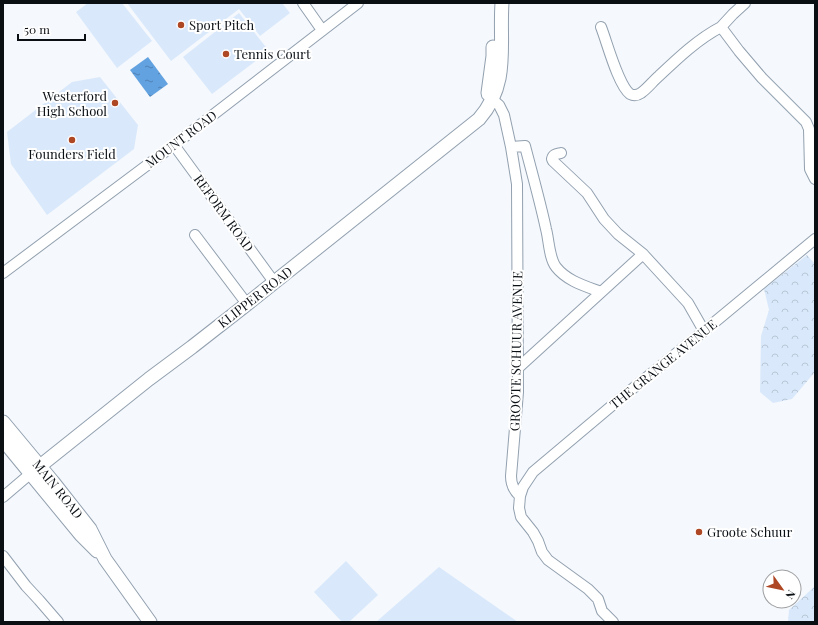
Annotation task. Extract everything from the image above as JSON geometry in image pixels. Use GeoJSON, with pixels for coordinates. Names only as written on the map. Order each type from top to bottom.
{"type":"FeatureCollection","features":[{"type":"Feature","properties":{"kind":"main road","name":"KLIPPER ROAD"},"geometry":{"type":"LineString","coordinates":[[490,97],[493,56],[494,3]]}},
{"type":"Feature","properties":{"kind":"main road","name":"KLIPPER ROAD"},"geometry":{"type":"LineString","coordinates":[[35,470],[470,127],[499,82],[501,66],[502,3]]}},
{"type":"Feature","properties":{"kind":"main road","name":"MAIN ROAD"},"geometry":{"type":"LineString","coordinates":[[3,422],[81,535],[105,559],[150,622]]}},
{"type":"Feature","properties":{"kind":"main road","name":"MAIN ROAD"},"geometry":{"type":"LineString","coordinates":[[3,440],[35,470]]}},
{"type":"Feature","properties":{"kind":"street"},"geometry":{"type":"LineString","coordinates":[[303,3],[322,30]]}},
{"type":"Feature","properties":{"kind":"street","name":"MOUNT ROAD"},"geometry":{"type":"LineString","coordinates":[[3,273],[174,145],[358,3]]}},
{"type":"Feature","properties":{"kind":"street"},"geometry":{"type":"LineString","coordinates":[[601,27],[621,81],[630,94],[637,95],[642,93],[658,76],[688,49],[721,27],[725,21],[746,3]]}},
{"type":"Feature","properties":{"kind":"street"},"geometry":{"type":"LineString","coordinates":[[721,27],[762,78],[806,122],[809,129],[810,169],[815,179]]}},
{"type":"Feature","properties":{"kind":"street","name":"GROOTE SCHUUR AVENUE"},"geometry":{"type":"LineString","coordinates":[[490,97],[499,105],[504,115],[517,184],[518,392],[511,476],[512,487],[520,496],[519,508],[521,517],[533,532],[542,552],[548,560],[588,589],[598,599],[602,611],[613,622]]}},
{"type":"Feature","properties":{"kind":"street","name":"REFORM ROAD"},"geometry":{"type":"LineString","coordinates":[[174,145],[274,282]]}},
{"type":"Feature","properties":{"kind":"street"},"geometry":{"type":"LineString","coordinates":[[511,147],[525,146],[547,229],[552,260],[556,267],[575,282],[601,292]]}},
{"type":"Feature","properties":{"kind":"street"},"geometry":{"type":"LineString","coordinates":[[561,153],[555,154],[552,159],[553,161],[587,193],[604,219],[618,234],[643,254],[688,304],[704,331]]}},
{"type":"Feature","properties":{"kind":"street"},"geometry":{"type":"LineString","coordinates":[[195,235],[247,304]]}},
{"type":"Feature","properties":{"kind":"street","name":"THE GRANGE AVENUE"},"geometry":{"type":"LineString","coordinates":[[520,496],[523,487],[533,472],[815,239]]}},
{"type":"Feature","properties":{"kind":"street"},"geometry":{"type":"LineString","coordinates":[[518,368],[643,254]]}},
{"type":"Feature","properties":{"kind":"street"},"geometry":{"type":"LineString","coordinates":[[3,497],[35,470]]}},
{"type":"Feature","properties":{"kind":"street"},"geometry":{"type":"LineString","coordinates":[[3,556],[26,586],[58,622]]}},
{"type":"Feature","properties":{"kind":"green space"},"geometry":{"type":"Polygon","coordinates":[[[88,3],[122,3],[152,41],[117,68],[76,12],[88,3]]]}},
{"type":"Feature","properties":{"kind":"green space","name":"Sport Pitch"},"geometry":{"type":"Polygon","coordinates":[[[127,3],[282,3],[290,13],[260,36],[239,9],[171,61],[127,3]]]}},
{"type":"Feature","properties":{"kind":"green space","name":"Tennis Court"},"geometry":{"type":"Polygon","coordinates":[[[239,13],[269,51],[212,94],[183,57],[239,13]]]}},
{"type":"Feature","properties":{"kind":"green space","name":"Founders Field"},"geometry":{"type":"Polygon","coordinates":[[[100,77],[138,125],[134,149],[47,215],[11,164],[7,132],[72,82],[100,77]]]}},
{"type":"Feature","properties":{"kind":"green space"},"geometry":{"type":"Polygon","coordinates":[[[807,255],[815,264],[815,372],[792,399],[773,403],[760,392],[761,336],[769,310],[764,289],[807,255]]]}},
{"type":"Feature","properties":{"kind":"green space"},"geometry":{"type":"Polygon","coordinates":[[[346,561],[378,595],[349,622],[342,622],[314,592],[346,561]]]}},
{"type":"Feature","properties":{"kind":"green space"},"geometry":{"type":"Polygon","coordinates":[[[439,567],[518,622],[376,622],[439,567]]]}},
{"type":"Feature","properties":{"kind":"green space"},"geometry":{"type":"Polygon","coordinates":[[[815,586],[815,622],[788,622],[789,610],[802,609],[802,598],[815,586]]]}},
{"type":"Feature","properties":{"kind":"water"},"geometry":{"type":"Polygon","coordinates":[[[148,57],[168,84],[150,97],[130,70],[148,57]]]}},
{"type":"Feature","properties":{"kind":"place","name":"Sport Pitch"},"geometry":{"type":"Point","coordinates":[181,25]}},
{"type":"Feature","properties":{"kind":"place","name":"Tennis Court"},"geometry":{"type":"Point","coordinates":[226,54]}},
{"type":"Feature","properties":{"kind":"place","name":"Westerford High School"},"geometry":{"type":"Point","coordinates":[115,103]}},
{"type":"Feature","properties":{"kind":"place","name":"Founders Field"},"geometry":{"type":"Point","coordinates":[72,140]}},
{"type":"Feature","properties":{"kind":"place","name":"Groote Schuur"},"geometry":{"type":"Point","coordinates":[699,532]}}]}
